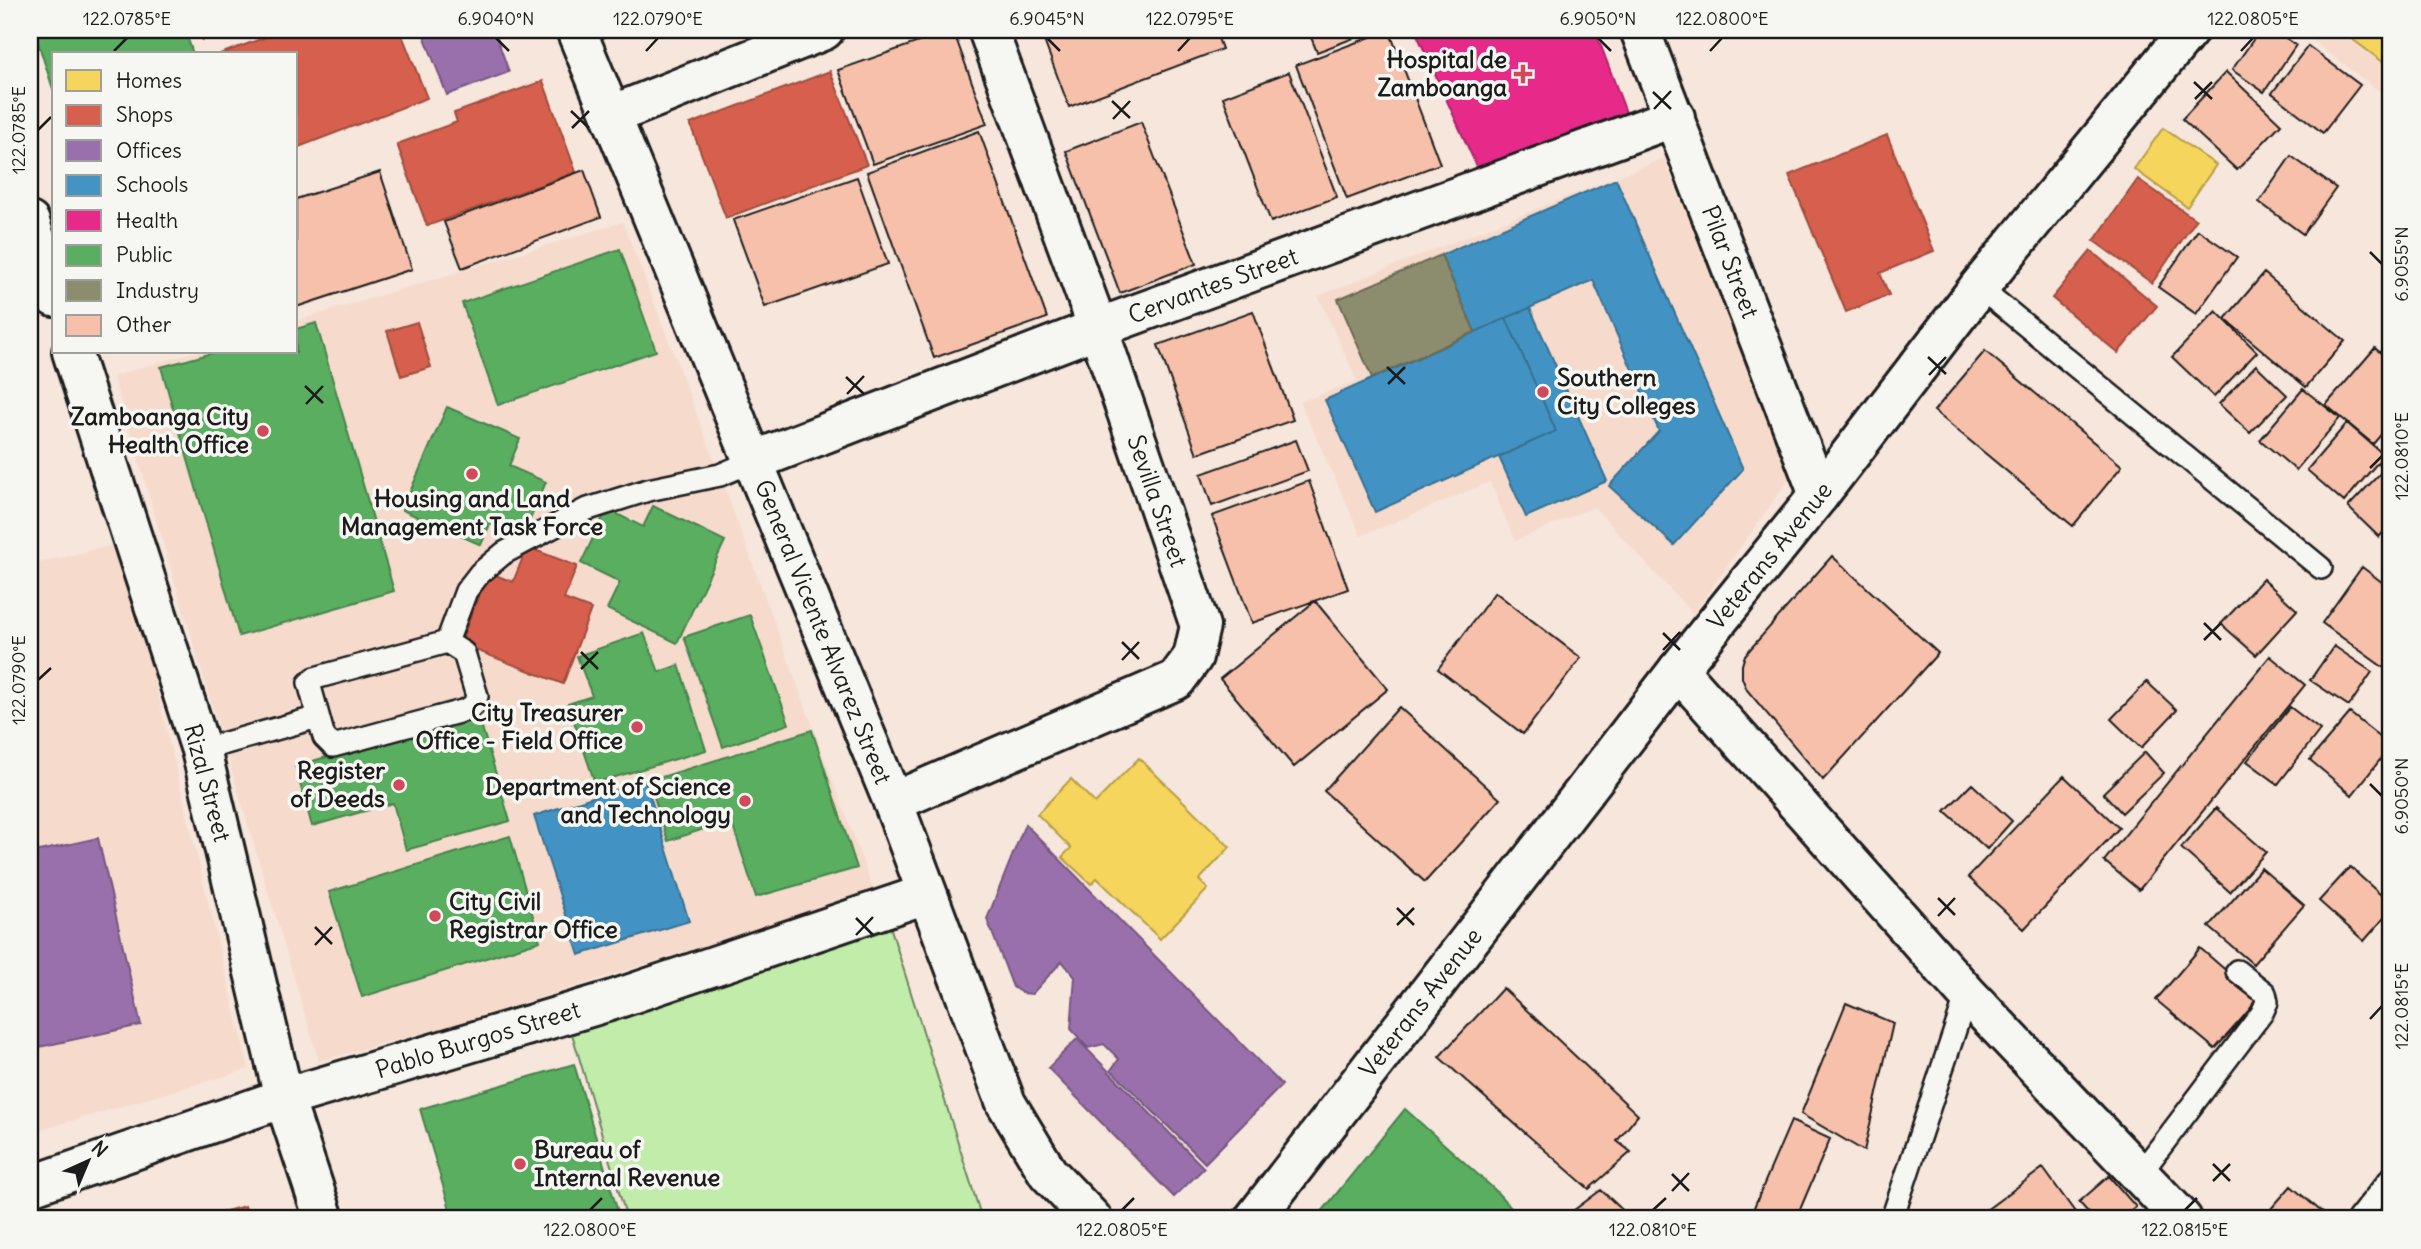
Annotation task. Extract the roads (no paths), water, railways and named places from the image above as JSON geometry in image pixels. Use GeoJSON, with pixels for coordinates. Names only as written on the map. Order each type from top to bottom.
{"type":"FeatureCollection","features":[{"type":"Feature","properties":{"kind":"street","name":"General Vicente Alvarez Street"},"geometry":{"type":"LineString","coordinates":[[576,30],[893,802],[1006,1103],[1048,1173],[1092,1219]]}},
{"type":"Feature","properties":{"kind":"street"},"geometry":{"type":"LineString","coordinates":[[612,115],[824,30]]}},
{"type":"Feature","properties":{"kind":"street","name":"Sevilla Street"},"geometry":{"type":"LineString","coordinates":[[893,802],[1176,680],[1193,657],[1200,626],[1098,328],[988,30]]}},
{"type":"Feature","properties":{"kind":"street","name":"Pilar Street"},"geometry":{"type":"LineString","coordinates":[[1640,30],[1819,495]]}},
{"type":"Feature","properties":{"kind":"street","name":"Veterans Avenue"},"geometry":{"type":"LineString","coordinates":[[1254,1219],[1678,670],[1819,495],[1979,287],[2189,30]]}},
{"type":"Feature","properties":{"kind":"street","name":"Cervantes Street"},"geometry":{"type":"LineString","coordinates":[[753,461],[1098,328],[1675,117]]}},
{"type":"Feature","properties":{"kind":"street"},"geometry":{"type":"LineString","coordinates":[[30,222],[52,291]]}},
{"type":"Feature","properties":{"kind":"street","name":"Rizal Street"},"geometry":{"type":"LineString","coordinates":[[73,354],[201,750],[284,1098],[324,1219]]}},
{"type":"Feature","properties":{"kind":"street"},"geometry":{"type":"LineString","coordinates":[[1678,670],[1967,994],[2182,1219]]}},
{"type":"Feature","properties":{"kind":"street","name":"Pablo Burgos Street"},"geometry":{"type":"LineString","coordinates":[[30,1186],[284,1098],[610,1001],[926,894]]}},
{"type":"Feature","properties":{"kind":"lane"},"geometry":{"type":"LineString","coordinates":[[1979,287],[2321,568]]}},
{"type":"Feature","properties":{"kind":"lane"},"geometry":{"type":"LineString","coordinates":[[447,642],[466,591],[480,573],[504,553],[585,510],[648,490],[720,475],[753,461]]}},
{"type":"Feature","properties":{"kind":"lane"},"geometry":{"type":"LineString","coordinates":[[447,642],[464,653],[477,696],[474,705],[466,710],[333,746],[324,737],[318,717],[309,689],[309,683],[315,678],[447,642]]}},
{"type":"Feature","properties":{"kind":"lane"},"geometry":{"type":"LineString","coordinates":[[201,750],[318,717]]}},
{"type":"Feature","properties":{"kind":"lane"},"geometry":{"type":"LineString","coordinates":[[2140,1174],[2262,1013],[2267,1002],[2264,993],[2237,971]]}},
{"type":"Feature","properties":{"kind":"lane"},"geometry":{"type":"LineString","coordinates":[[1892,1219],[1967,994]]}},
{"type":"Feature","properties":{"kind":"lane"},"geometry":{"type":"LineString","coordinates":[[2358,1219],[2391,1178]]}},
{"type":"Feature","properties":{"kind":"place","name":"Hospital de Zamboanga"},"geometry":{"type":"Point","coordinates":[1523,74]}},
{"type":"Feature","properties":{"kind":"place","name":"Southern City Colleges"},"geometry":{"type":"Point","coordinates":[1543,392]}},
{"type":"Feature","properties":{"kind":"place","name":"Zamboanga City Health Office"},"geometry":{"type":"Point","coordinates":[263,431]}},
{"type":"Feature","properties":{"kind":"place","name":"Housing and Land Management Task Force"},"geometry":{"type":"Point","coordinates":[472,474]}},
{"type":"Feature","properties":{"kind":"place","name":"City Treasurer Office - Field Office"},"geometry":{"type":"Point","coordinates":[637,727]}},
{"type":"Feature","properties":{"kind":"place","name":"Register of Deeds"},"geometry":{"type":"Point","coordinates":[399,785]}},
{"type":"Feature","properties":{"kind":"place","name":"Department of Science and Technology"},"geometry":{"type":"Point","coordinates":[745,801]}},
{"type":"Feature","properties":{"kind":"place","name":"City Civil Registrar Office"},"geometry":{"type":"Point","coordinates":[435,916]}},
{"type":"Feature","properties":{"kind":"place","name":"Bureau of Internal Revenue"},"geometry":{"type":"Point","coordinates":[520,1164]}}]}
